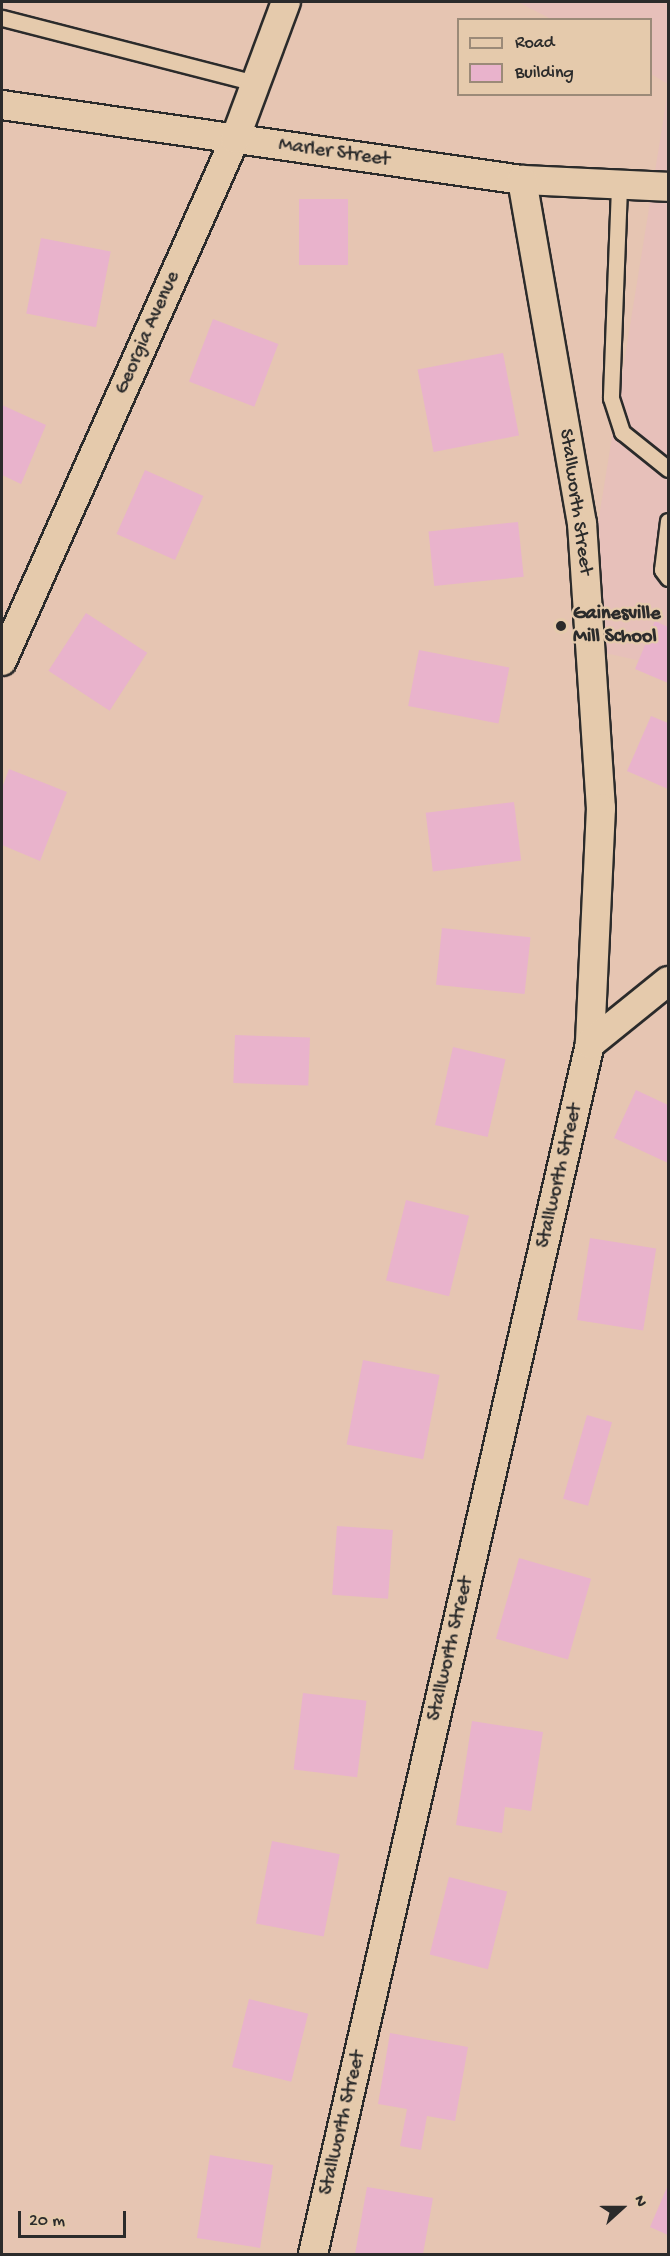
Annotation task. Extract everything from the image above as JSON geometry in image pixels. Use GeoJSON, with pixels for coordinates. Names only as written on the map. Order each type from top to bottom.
{"type":"FeatureCollection","features":[{"type":"Feature","properties":{"kind":"street","name":"Georgia Avenue"},"geometry":{"type":"LineString","coordinates":[[2,661],[235,139],[286,2]]}},
{"type":"Feature","properties":{"kind":"street","name":"Marler Street"},"geometry":{"type":"LineString","coordinates":[[2,105],[522,180],[619,187],[669,187]]}},
{"type":"Feature","properties":{"kind":"street","name":"Stallworth Street"},"geometry":{"type":"LineString","coordinates":[[313,2254],[590,1044],[601,808],[582,523],[522,180]]}},
{"type":"Feature","properties":{"kind":"street"},"geometry":{"type":"LineString","coordinates":[[590,1044],[669,981]]}},
{"type":"Feature","properties":{"kind":"lane"},"geometry":{"type":"LineString","coordinates":[[2,18],[256,83]]}},
{"type":"Feature","properties":{"kind":"lane"},"geometry":{"type":"LineString","coordinates":[[619,187],[611,398],[622,432],[669,470]]}},
{"type":"Feature","properties":{"kind":"lane"},"geometry":{"type":"LineString","coordinates":[[669,521],[662,570],[669,578]]}},
{"type":"Feature","properties":{"kind":"shaded area"},"geometry":{"type":"Polygon","coordinates":[[[518,2],[668,2],[668,84],[652,75],[652,18],[549,18],[518,2]]]}},
{"type":"Feature","properties":{"kind":"shaded area"},"geometry":{"type":"Polygon","coordinates":[[[668,91],[668,667],[578,647],[668,91]]]}},
{"type":"Feature","properties":{"kind":"building"},"geometry":{"type":"Polygon","coordinates":[[[299,199],[348,199],[348,265],[299,265],[299,199]]]}},
{"type":"Feature","properties":{"kind":"building"},"geometry":{"type":"Polygon","coordinates":[[[41,238],[111,252],[96,327],[26,314],[41,238]]]}},
{"type":"Feature","properties":{"kind":"building"},"geometry":{"type":"Polygon","coordinates":[[[213,319],[278,344],[254,407],[189,382],[213,319]]]}},
{"type":"Feature","properties":{"kind":"building"},"geometry":{"type":"Polygon","coordinates":[[[503,353],[519,435],[434,452],[418,370],[503,353]]]}},
{"type":"Feature","properties":{"kind":"building"},"geometry":{"type":"Polygon","coordinates":[[[2,405],[46,425],[21,484],[2,475],[2,405]]]}},
{"type":"Feature","properties":{"kind":"building"},"geometry":{"type":"Polygon","coordinates":[[[145,470],[203,496],[175,560],[117,534],[145,470]]]}},
{"type":"Feature","properties":{"kind":"building"},"geometry":{"type":"Polygon","coordinates":[[[518,522],[524,577],[434,586],[428,531],[518,522]]]}},
{"type":"Feature","properties":{"kind":"building"},"geometry":{"type":"Polygon","coordinates":[[[86,613],[147,653],[110,711],[48,671],[86,613]]]}},
{"type":"Feature","properties":{"kind":"building"},"geometry":{"type":"Polygon","coordinates":[[[655,621],[668,627],[668,683],[635,669],[655,621]]]}},
{"type":"Feature","properties":{"kind":"building"},"geometry":{"type":"Polygon","coordinates":[[[419,650],[509,668],[498,724],[408,706],[419,650]]]}},
{"type":"Feature","properties":{"kind":"building"},"geometry":{"type":"Polygon","coordinates":[[[651,716],[668,723],[668,789],[627,771],[651,716]]]}},
{"type":"Feature","properties":{"kind":"building"},"geometry":{"type":"Polygon","coordinates":[[[9,769],[67,792],[40,861],[2,845],[2,788],[9,769]]]}},
{"type":"Feature","properties":{"kind":"building"},"geometry":{"type":"Polygon","coordinates":[[[514,802],[521,861],[433,871],[426,813],[514,802]]]}},
{"type":"Feature","properties":{"kind":"building"},"geometry":{"type":"Polygon","coordinates":[[[442,928],[531,937],[525,994],[436,985],[442,928]]]}},
{"type":"Feature","properties":{"kind":"building"},"geometry":{"type":"Polygon","coordinates":[[[235,1035],[310,1038],[308,1086],[233,1083],[235,1035]]]}},
{"type":"Feature","properties":{"kind":"building"},"geometry":{"type":"Polygon","coordinates":[[[453,1047],[506,1059],[488,1137],[435,1125],[453,1047]]]}},
{"type":"Feature","properties":{"kind":"building"},"geometry":{"type":"Polygon","coordinates":[[[636,1090],[668,1105],[668,1163],[614,1138],[636,1090]]]}},
{"type":"Feature","properties":{"kind":"building"},"geometry":{"type":"Polygon","coordinates":[[[406,1200],[469,1216],[449,1296],[386,1281],[406,1200]]]}},
{"type":"Feature","properties":{"kind":"building"},"geometry":{"type":"Polygon","coordinates":[[[590,1238],[656,1248],[643,1330],[577,1320],[590,1238]]]}},
{"type":"Feature","properties":{"kind":"building"},"geometry":{"type":"Polygon","coordinates":[[[363,1360],[440,1375],[423,1459],[347,1444],[363,1360]]]}},
{"type":"Feature","properties":{"kind":"building"},"geometry":{"type":"Polygon","coordinates":[[[587,1415],[612,1422],[588,1506],[563,1499],[587,1415]]]}},
{"type":"Feature","properties":{"kind":"building"},"geometry":{"type":"Polygon","coordinates":[[[337,1526],[393,1530],[388,1599],[332,1595],[337,1526]]]}},
{"type":"Feature","properties":{"kind":"building"},"geometry":{"type":"Polygon","coordinates":[[[519,1558],[591,1579],[568,1659],[496,1639],[519,1558]]]}},
{"type":"Feature","properties":{"kind":"building"},"geometry":{"type":"Polygon","coordinates":[[[303,1693],[367,1701],[357,1777],[294,1769],[303,1693]]]}},
{"type":"Feature","properties":{"kind":"building"},"geometry":{"type":"Polygon","coordinates":[[[472,1721],[543,1732],[531,1811],[505,1807],[502,1833],[456,1825],[472,1721]]]}},
{"type":"Feature","properties":{"kind":"building"},"geometry":{"type":"Polygon","coordinates":[[[272,1841],[340,1854],[324,1937],[256,1923],[272,1841]]]}},
{"type":"Feature","properties":{"kind":"building"},"geometry":{"type":"Polygon","coordinates":[[[449,1877],[507,1892],[488,1969],[430,1955],[449,1877]]]}},
{"type":"Feature","properties":{"kind":"building"},"geometry":{"type":"Polygon","coordinates":[[[249,1999],[308,2014],[291,2082],[232,2067],[249,1999]]]}},
{"type":"Feature","properties":{"kind":"building"},"geometry":{"type":"Polygon","coordinates":[[[390,2033],[468,2047],[455,2121],[427,2116],[421,2150],[400,2146],[407,2109],[378,2104],[390,2033]]]}},
{"type":"Feature","properties":{"kind":"building"},"geometry":{"type":"Polygon","coordinates":[[[210,2155],[273,2165],[260,2248],[197,2238],[210,2155]]]}},
{"type":"Feature","properties":{"kind":"building"},"geometry":{"type":"Polygon","coordinates":[[[668,2185],[668,2235],[650,2227],[668,2185]]]}},
{"type":"Feature","properties":{"kind":"building"},"geometry":{"type":"Polygon","coordinates":[[[367,2187],[433,2198],[423,2254],[355,2254],[367,2187]]]}},
{"type":"Feature","properties":{"kind":"place","name":"Gainesville Mill School"},"geometry":{"type":"Point","coordinates":[561,626]}}]}
